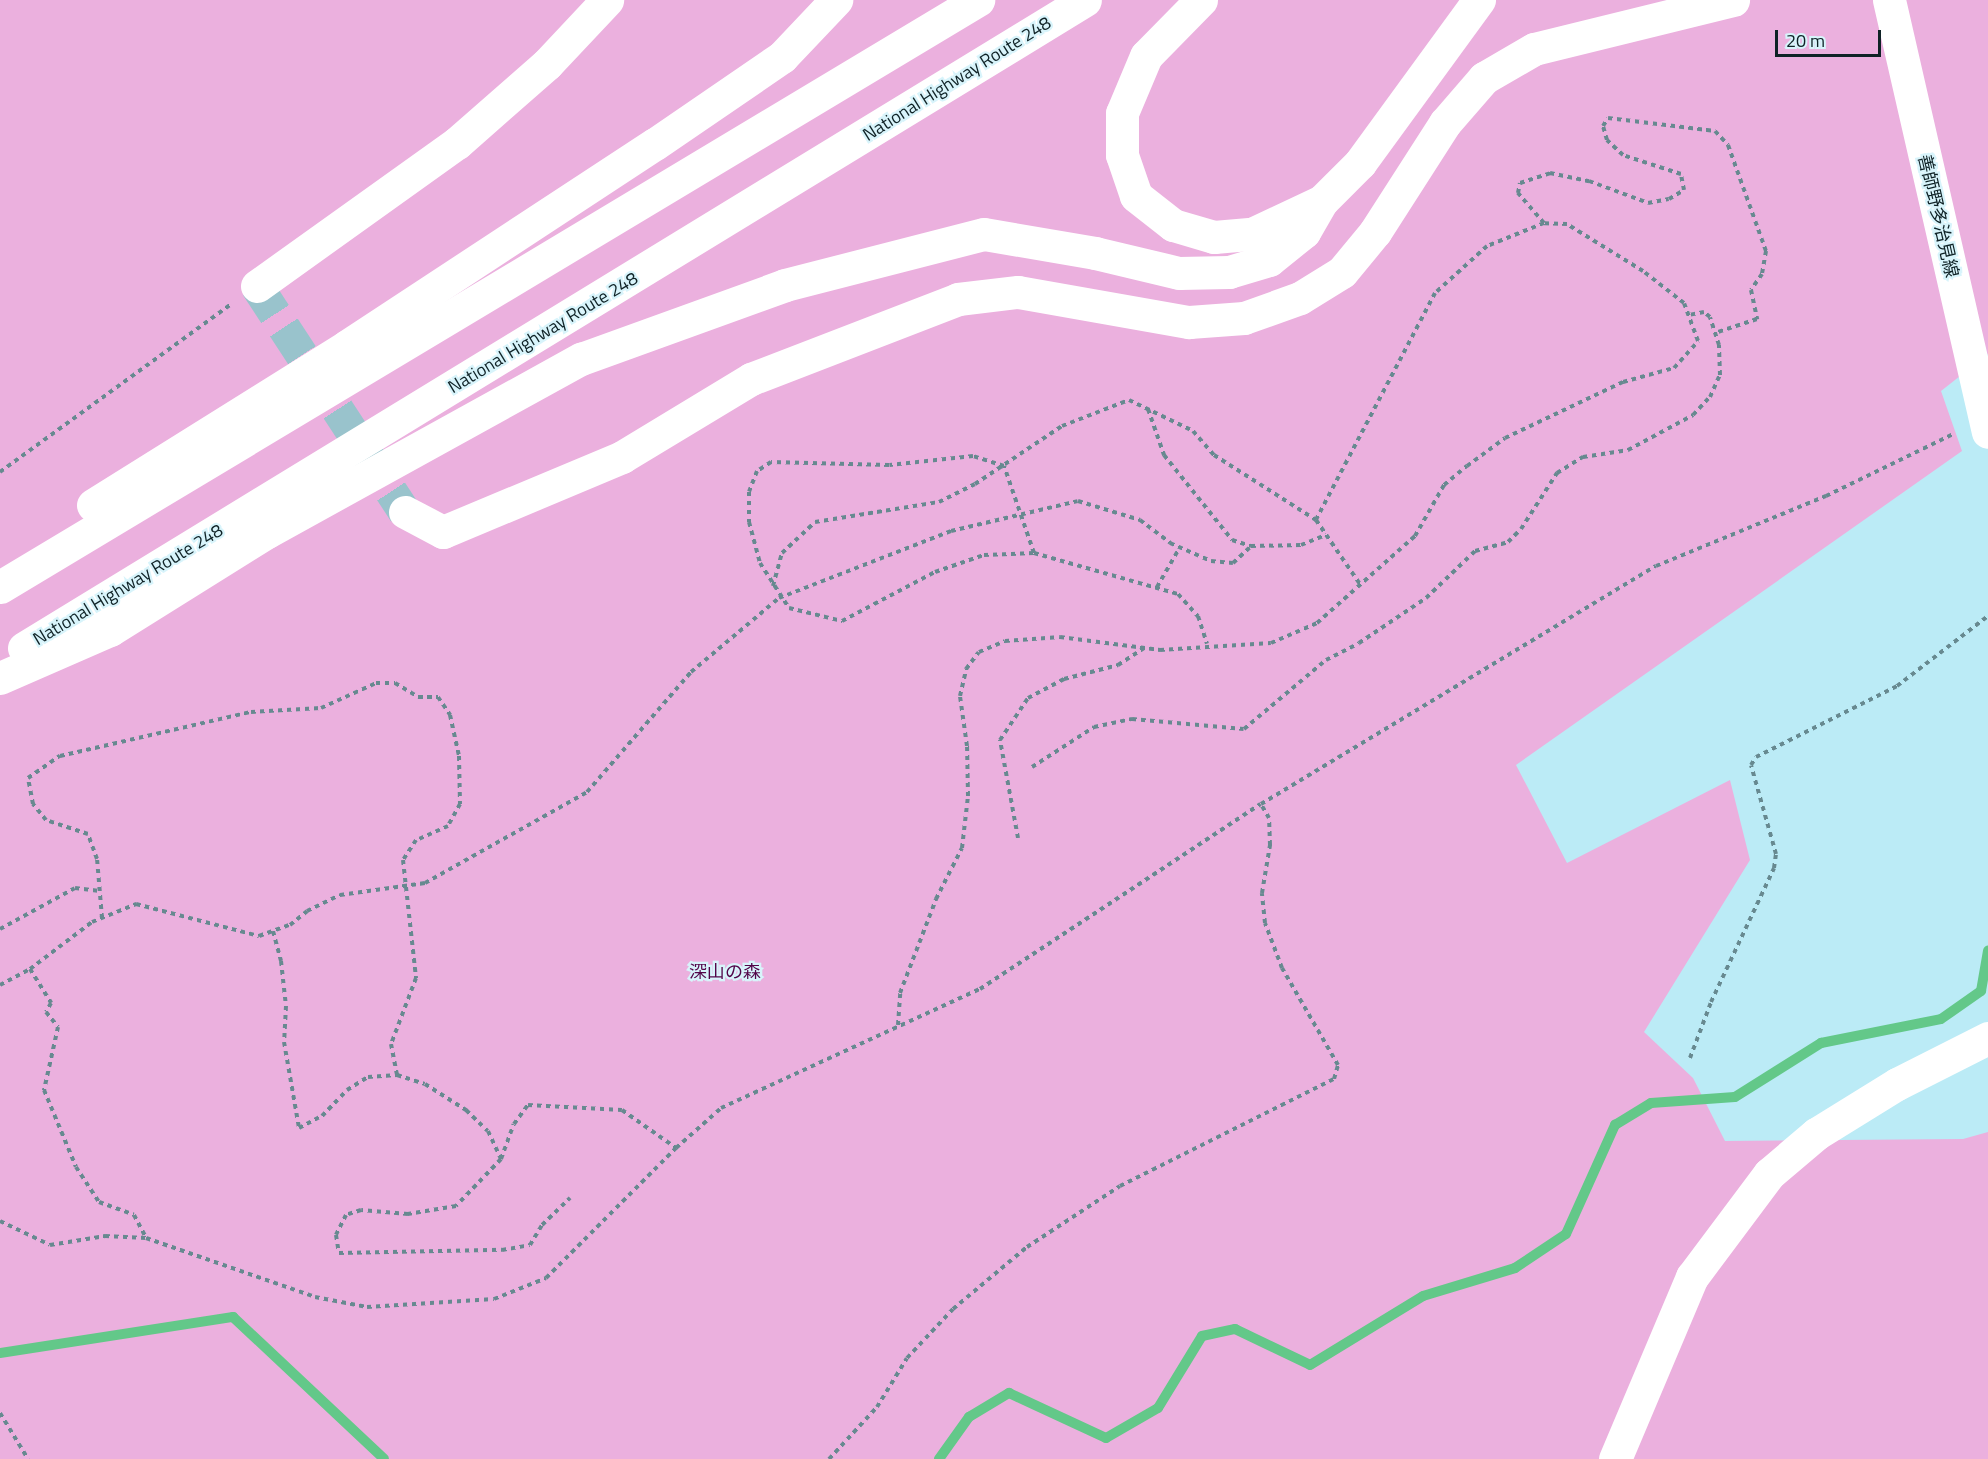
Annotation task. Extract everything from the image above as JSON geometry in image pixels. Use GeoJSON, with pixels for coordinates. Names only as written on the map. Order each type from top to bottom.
{"type":"FeatureCollection","features":[{"type":"Feature","properties":{"kind":"main road"},"geometry":{"type":"LineString","coordinates":[[257,286],[457,143],[547,64],[607,0]]}},
{"type":"Feature","properties":{"kind":"main road"},"geometry":{"type":"LineString","coordinates":[[0,563],[346,346],[655,144],[782,57],[836,0]]}},
{"type":"Feature","properties":{"kind":"main road"},"geometry":{"type":"LineString","coordinates":[[0,587],[978,0]]}},
{"type":"Feature","properties":{"kind":"main road","name":"National Highway Route 248"},"geometry":{"type":"LineString","coordinates":[[0,663],[1085,0]]}},
{"type":"Feature","properties":{"kind":"main road"},"geometry":{"type":"LineString","coordinates":[[1201,0],[1146,56],[1122,113],[1122,154],[1136,196],[1173,225],[1214,237],[1252,234],[1322,201]]}},
{"type":"Feature","properties":{"kind":"main road"},"geometry":{"type":"LineString","coordinates":[[0,678],[110,630],[267,532],[581,359],[784,285],[984,234],[1095,253],[1179,273],[1229,272],[1269,260],[1304,232],[1322,201],[1360,163],[1479,0]]}},
{"type":"Feature","properties":{"kind":"main road"},"geometry":{"type":"LineString","coordinates":[[405,512],[444,532],[622,457],[751,379],[958,299],[1018,292],[1189,322],[1244,318],[1300,298],[1342,272],[1375,232],[1444,123],[1484,78],[1534,49],[1732,0]]}},
{"type":"Feature","properties":{"kind":"main road","name":"善師野多治見線"},"geometry":{"type":"LineString","coordinates":[[1889,0],[1987,428]]}},
{"type":"Feature","properties":{"kind":"main road"},"geometry":{"type":"LineString","coordinates":[[1615,1459],[1692,1277],[1769,1174],[1816,1134],[1897,1084],[1988,1038]]}},
{"type":"Feature","properties":{"kind":"path"},"geometry":{"type":"LineString","coordinates":[[1544,223],[1518,193],[1520,183],[1550,173],[1589,181],[1648,203],[1669,199],[1684,190],[1681,174],[1623,155],[1607,140],[1603,126],[1608,118],[1715,131],[1728,145],[1766,251],[1762,274],[1751,290],[1756,319],[1715,333]]}},
{"type":"Feature","properties":{"kind":"path"},"geometry":{"type":"LineString","coordinates":[[898,1025],[900,993],[936,898],[962,848],[967,766],[960,696],[966,669],[979,652],[1005,641],[1060,637],[1160,650],[1207,644],[1271,643],[1317,623],[1415,536],[1444,484],[1505,438],[1623,382],[1674,368],[1698,341],[1684,303],[1643,271],[1567,224],[1544,223],[1486,246],[1435,293],[1316,520]]}},
{"type":"Feature","properties":{"kind":"path"},"geometry":{"type":"LineString","coordinates":[[0,472],[257,286]]}},
{"type":"Feature","properties":{"kind":"path"},"geometry":{"type":"LineString","coordinates":[[1032,767],[1094,727],[1132,719],[1244,729],[1326,660],[1359,643],[1426,598],[1476,551],[1508,542],[1521,529],[1557,473],[1583,457],[1628,450],[1693,415],[1710,398],[1720,375],[1715,333],[1710,317],[1704,312],[1689,315]]}},
{"type":"Feature","properties":{"kind":"path"},"geometry":{"type":"LineString","coordinates":[[773,586],[782,553],[815,522],[939,502],[1004,466],[1062,426],[1100,408],[1129,400],[1193,431],[1214,454],[1316,520],[1360,584]]}},
{"type":"Feature","properties":{"kind":"path"},"geometry":{"type":"LineString","coordinates":[[1147,408],[1171,464],[1232,540],[1251,546],[1301,545],[1326,535]]}},
{"type":"Feature","properties":{"kind":"path"},"geometry":{"type":"LineString","coordinates":[[0,1221],[50,1245],[105,1236],[146,1238],[315,1297],[368,1307],[494,1299],[546,1278],[676,1148],[721,1108],[980,989],[1262,804],[1656,566],[1826,496],[1942,438],[1987,428]]}},
{"type":"Feature","properties":{"kind":"path"},"geometry":{"type":"LineString","coordinates":[[1004,466],[973,456],[937,457],[889,465],[771,462],[757,471],[749,492],[749,522],[760,563],[779,598],[789,608],[842,621],[935,572],[984,555],[1034,553],[1178,594],[1198,616],[1207,644]]}},
{"type":"Feature","properties":{"kind":"path"},"geometry":{"type":"LineString","coordinates":[[1004,466],[1018,514],[1034,553]]}},
{"type":"Feature","properties":{"kind":"path"},"geometry":{"type":"LineString","coordinates":[[0,985],[30,969],[102,918],[136,904],[259,936],[273,931],[340,895],[404,884],[425,883],[588,792],[691,672],[779,598],[951,531],[1078,501],[1140,519],[1180,547],[1211,561],[1233,563],[1251,546]]}},
{"type":"Feature","properties":{"kind":"path"},"geometry":{"type":"LineString","coordinates":[[1157,587],[1180,547]]}},
{"type":"Feature","properties":{"kind":"path"},"geometry":{"type":"LineString","coordinates":[[1690,1058],[1711,1002],[1774,868],[1776,854],[1751,765],[1756,757],[1897,686],[1988,616]]}},
{"type":"Feature","properties":{"kind":"path"},"geometry":{"type":"LineString","coordinates":[[1018,838],[1000,740],[1011,723],[1028,698],[1064,679],[1118,665],[1144,648]]}},
{"type":"Feature","properties":{"kind":"path"},"geometry":{"type":"LineString","coordinates":[[102,918],[97,859],[88,834],[46,820],[33,804],[28,778],[60,756],[251,712],[321,708],[376,683],[395,683],[418,697],[438,697],[450,715],[459,756],[460,804],[447,826],[416,840],[403,861],[416,978],[391,1044],[397,1075]]}},
{"type":"Feature","properties":{"kind":"path"},"geometry":{"type":"LineString","coordinates":[[829,1459],[877,1407],[907,1358],[953,1310],[1027,1246],[1120,1186],[1334,1079],[1338,1065],[1282,968],[1265,923],[1262,893],[1270,845],[1269,818],[1262,804]]}},
{"type":"Feature","properties":{"kind":"path"},"geometry":{"type":"LineString","coordinates":[[0,929],[75,888],[100,891]]}},
{"type":"Feature","properties":{"kind":"path"},"geometry":{"type":"LineString","coordinates":[[273,931],[281,962],[286,1006],[284,1042],[299,1128],[322,1116],[347,1090],[368,1077],[397,1075],[425,1084],[466,1110],[488,1131],[501,1159]]}},
{"type":"Feature","properties":{"kind":"path"},"geometry":{"type":"LineString","coordinates":[[30,969],[51,1003],[46,1012],[58,1027],[44,1090],[76,1167],[99,1202],[134,1215],[146,1238]]}},
{"type":"Feature","properties":{"kind":"path"},"geometry":{"type":"LineString","coordinates":[[570,1198],[542,1225],[530,1245],[502,1250],[339,1253],[336,1235],[346,1215],[361,1210],[408,1214],[456,1206],[501,1159],[514,1124],[528,1105],[622,1110],[676,1148]]}},
{"type":"Feature","properties":{"kind":"path"},"geometry":{"type":"LineString","coordinates":[[0,1413],[28,1459]]}},
{"type":"Feature","properties":{"kind":"green space","name":"深山の森"},"geometry":{"type":"Polygon","coordinates":[[[0,0],[1988,0],[1988,354],[1941,391],[1962,451],[1516,765],[1567,863],[1730,780],[1750,860],[1644,1032],[1693,1078],[1725,1141],[1963,1139],[1988,1132],[1988,1459],[0,1459],[0,0]]]}},
{"type":"Feature","properties":{"kind":"waterway"},"geometry":{"type":"LineString","coordinates":[[939,1459],[969,1417],[1009,1393],[1106,1438],[1158,1408],[1202,1336],[1235,1329],[1310,1365],[1423,1296],[1515,1268],[1566,1234],[1615,1125],[1651,1103],[1735,1097],[1821,1043],[1941,1019],[1981,991],[1988,951]]}},
{"type":"Feature","properties":{"kind":"waterway"},"geometry":{"type":"LineString","coordinates":[[0,1353],[233,1317],[384,1459]]}},
{"type":"Feature","properties":{"kind":"tunnel"},"geometry":{"type":"LineString","coordinates":[[257,286],[405,512]]}}]}
